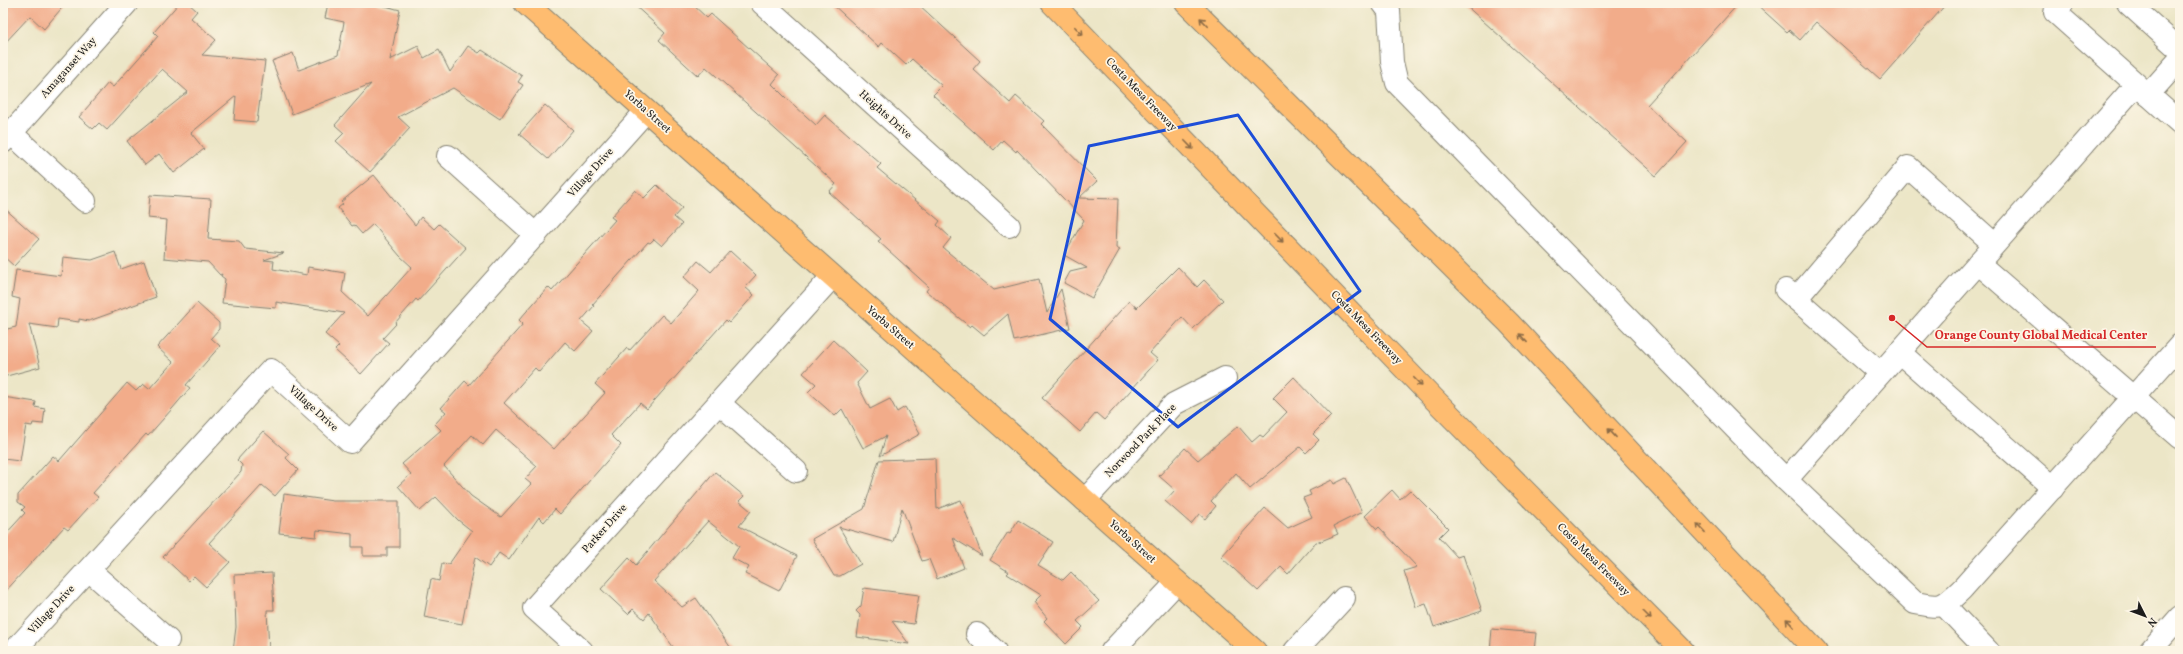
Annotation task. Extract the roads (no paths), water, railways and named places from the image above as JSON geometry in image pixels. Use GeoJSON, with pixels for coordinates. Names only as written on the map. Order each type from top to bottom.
{"type":"FeatureCollection","features":[{"type":"Feature","properties":{"kind":"main road","name":"Yorba Street"},"geometry":{"type":"LineString","coordinates":[[525,3],[1255,651]]}},
{"type":"Feature","properties":{"kind":"main road","name":"Costa Mesa Freeway"},"geometry":{"type":"LineString","coordinates":[[1052,3],[1439,404],[1683,651]]}},
{"type":"Feature","properties":{"kind":"main road"},"geometry":{"type":"LineString","coordinates":[[1186,3],[1509,323],[1816,651]]}},
{"type":"Feature","properties":{"kind":"street","name":"Amaganset Way"},"geometry":{"type":"LineString","coordinates":[[85,201],[7,138],[127,3]]}},
{"type":"Feature","properties":{"kind":"street","name":"Heights Drive"},"geometry":{"type":"LineString","coordinates":[[762,3],[1009,226]]}},
{"type":"Feature","properties":{"kind":"street"},"geometry":{"type":"LineString","coordinates":[[1382,3],[1389,11],[1392,62],[1397,83],[1786,480],[1915,603],[1930,606],[1944,605],[1962,589],[2180,345]]}},
{"type":"Feature","properties":{"kind":"street"},"geometry":{"type":"LineString","coordinates":[[2063,3],[2055,12],[2180,123]]}},
{"type":"Feature","properties":{"kind":"street"},"geometry":{"type":"LineString","coordinates":[[2128,3],[2180,50]]}},
{"type":"Feature","properties":{"kind":"street"},"geometry":{"type":"LineString","coordinates":[[1786,480],[1994,244],[2142,90],[2180,59]]}},
{"type":"Feature","properties":{"kind":"street","name":"Village Drive"},"geometry":{"type":"LineString","coordinates":[[14,651],[271,370],[350,442],[536,236],[646,111]]}},
{"type":"Feature","properties":{"kind":"street"},"geometry":{"type":"LineString","coordinates":[[448,156],[536,236]]}},
{"type":"Feature","properties":{"kind":"street"},"geometry":{"type":"LineString","coordinates":[[1880,373],[1791,294],[1908,167],[1994,244]]}},
{"type":"Feature","properties":{"kind":"street"},"geometry":{"type":"LineString","coordinates":[[1978,263],[2180,438]]}},
{"type":"Feature","properties":{"kind":"street","name":"Parker Drive"},"geometry":{"type":"LineString","coordinates":[[582,651],[534,608],[832,277]]}},
{"type":"Feature","properties":{"kind":"street"},"geometry":{"type":"LineString","coordinates":[[1899,352],[2053,488]]}},
{"type":"Feature","properties":{"kind":"street","name":"Norwood Park Place"},"geometry":{"type":"LineString","coordinates":[[1085,500],[1174,404],[1225,378]]}},
{"type":"Feature","properties":{"kind":"street"},"geometry":{"type":"LineString","coordinates":[[719,403],[796,471]]}},
{"type":"Feature","properties":{"kind":"street"},"geometry":{"type":"LineString","coordinates":[[89,570],[168,640]]}},
{"type":"Feature","properties":{"kind":"street"},"geometry":{"type":"LineString","coordinates":[[1112,651],[1177,582]]}},
{"type":"Feature","properties":{"kind":"street"},"geometry":{"type":"LineString","coordinates":[[1295,651],[1344,598]]}},
{"type":"Feature","properties":{"kind":"street"},"geometry":{"type":"LineString","coordinates":[[1944,605],[1988,651]]}},
{"type":"Feature","properties":{"kind":"street"},"geometry":{"type":"LineString","coordinates":[[2150,651],[2180,617]]}},
{"type":"Feature","properties":{"kind":"street"},"geometry":{"type":"LineString","coordinates":[[977,634],[995,651]]}},
{"type":"Feature","properties":{"kind":"place","name":"Orange County Global Medical Center"},"geometry":{"type":"Point","coordinates":[1892,318]}}]}
